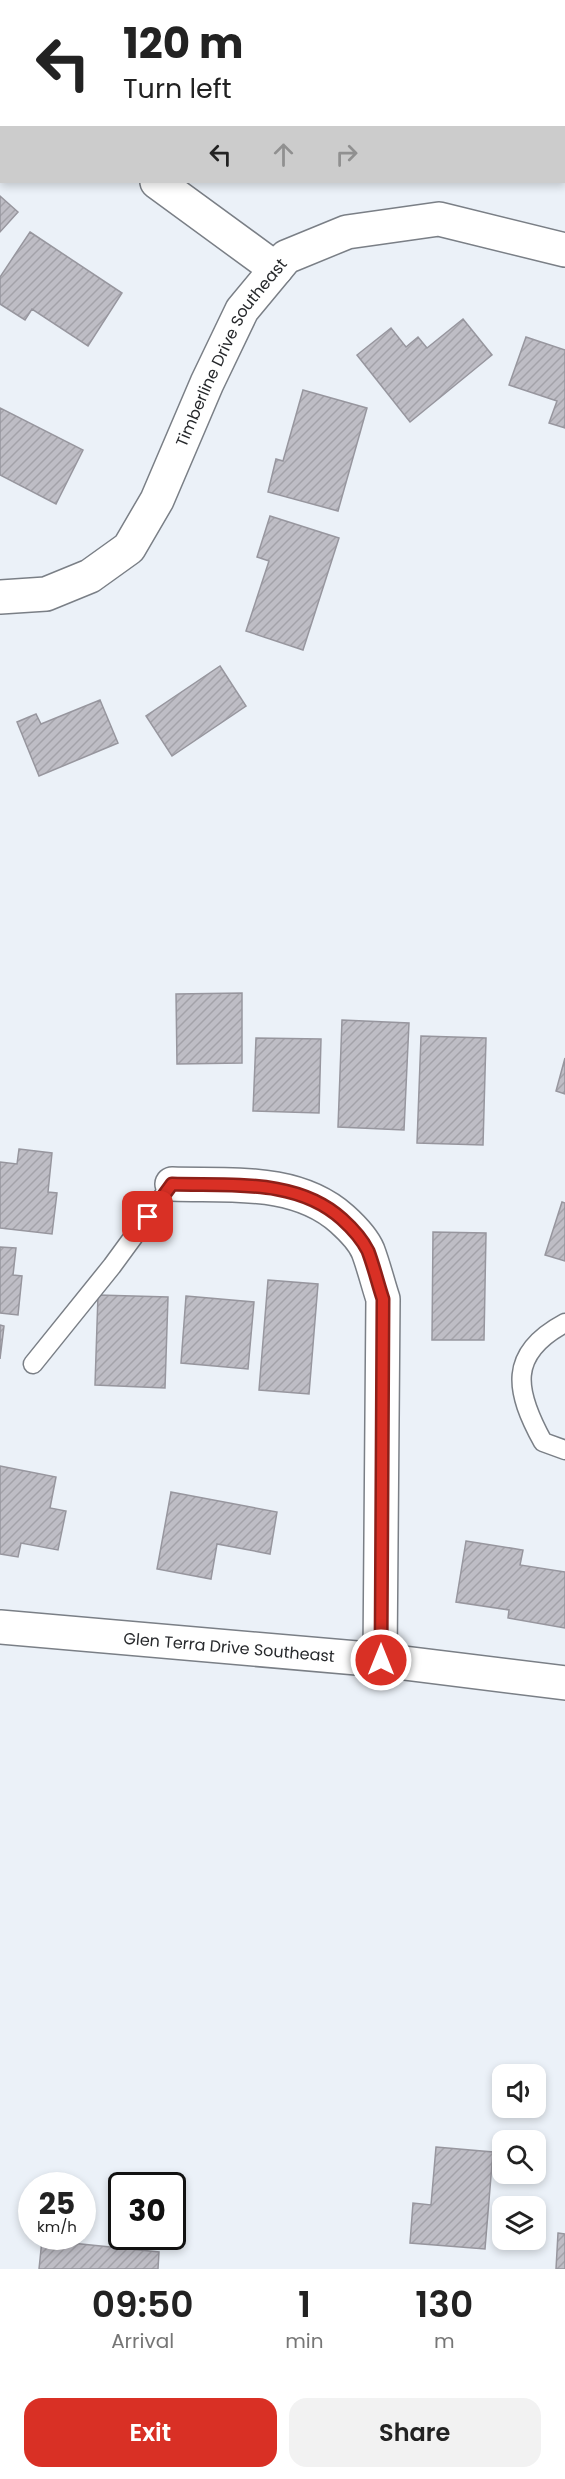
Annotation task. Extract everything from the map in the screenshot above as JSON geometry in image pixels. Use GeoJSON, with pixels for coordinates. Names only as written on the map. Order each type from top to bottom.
{"type":"FeatureCollection","features":[{"type":"Feature","properties":{"kind":"street"},"geometry":{"type":"LineString","coordinates":[[158,183],[276,269]]}},
{"type":"Feature","properties":{"kind":"street","name":"Timberline Drive Southeast"},"geometry":{"type":"LineString","coordinates":[[0,597],[46,594],[90,576],[129,548],[158,500],[207,383],[242,310],[286,257],[346,232],[439,219],[565,250]]}},
{"type":"Feature","properties":{"kind":"street"},"geometry":{"type":"LineString","coordinates":[[172,1184],[268,1187],[301,1194],[329,1207],[354,1230],[367,1250],[383,1299],[381,1660]]}},
{"type":"Feature","properties":{"kind":"street","name":"Glen Terra Drive Southeast"},"geometry":{"type":"LineString","coordinates":[[0,1627],[381,1660],[565,1683]]}},
{"type":"Feature","properties":{"kind":"lane"},"geometry":{"type":"LineString","coordinates":[[33,1364],[112,1266],[172,1184]]}},
{"type":"Feature","properties":{"kind":"lane"},"geometry":{"type":"LineString","coordinates":[[565,1323],[535,1342],[520,1372],[529,1417],[543,1442],[565,1450]]}},
{"type":"Feature","properties":{"kind":"building"},"geometry":{"type":"Polygon","coordinates":[[[0,196],[18,212],[0,232],[0,196]]]}},
{"type":"Feature","properties":{"kind":"building"},"geometry":{"type":"Polygon","coordinates":[[[30,232],[122,293],[88,346],[32,309],[25,320],[0,304],[0,277],[30,232]]]}},
{"type":"Feature","properties":{"kind":"building"},"geometry":{"type":"Polygon","coordinates":[[[463,319],[492,355],[410,422],[357,355],[391,328],[406,347],[418,337],[427,348],[463,319]]]}},
{"type":"Feature","properties":{"kind":"building"},"geometry":{"type":"Polygon","coordinates":[[[526,337],[565,350],[565,428],[549,423],[557,401],[509,385],[526,337]]]}},
{"type":"Feature","properties":{"kind":"building"},"geometry":{"type":"Polygon","coordinates":[[[303,390],[367,408],[338,511],[268,492],[276,459],[283,461],[303,390]]]}},
{"type":"Feature","properties":{"kind":"building"},"geometry":{"type":"Polygon","coordinates":[[[0,408],[83,450],[56,504],[0,475],[0,408]]]}},
{"type":"Feature","properties":{"kind":"building"},"geometry":{"type":"Polygon","coordinates":[[[270,516],[339,538],[303,650],[246,631],[269,561],[257,557],[270,516]]]}},
{"type":"Feature","properties":{"kind":"building"},"geometry":{"type":"Polygon","coordinates":[[[220,666],[246,706],[172,756],[146,716],[220,666]]]}},
{"type":"Feature","properties":{"kind":"building"},"geometry":{"type":"Polygon","coordinates":[[[100,700],[118,743],[39,776],[17,722],[36,714],[41,724],[100,700]]]}},
{"type":"Feature","properties":{"kind":"building"},"geometry":{"type":"Polygon","coordinates":[[[242,993],[242,1063],[177,1064],[176,994],[242,993]]]}},
{"type":"Feature","properties":{"kind":"building"},"geometry":{"type":"Polygon","coordinates":[[[342,1020],[409,1023],[404,1130],[338,1127],[342,1020]]]}},
{"type":"Feature","properties":{"kind":"building"},"geometry":{"type":"Polygon","coordinates":[[[421,1036],[486,1038],[483,1145],[417,1143],[421,1036]]]}},
{"type":"Feature","properties":{"kind":"building"},"geometry":{"type":"Polygon","coordinates":[[[256,1038],[321,1039],[319,1113],[253,1111],[256,1038]]]}},
{"type":"Feature","properties":{"kind":"building"},"geometry":{"type":"Polygon","coordinates":[[[565,1058],[565,1094],[556,1091],[565,1058]]]}},
{"type":"Feature","properties":{"kind":"building"},"geometry":{"type":"Polygon","coordinates":[[[19,1149],[52,1153],[48,1192],[57,1193],[52,1234],[0,1228],[0,1162],[17,1164],[19,1149]]]}},
{"type":"Feature","properties":{"kind":"building"},"geometry":{"type":"Polygon","coordinates":[[[562,1202],[565,1203],[565,1261],[545,1255],[562,1202]]]}},
{"type":"Feature","properties":{"kind":"building"},"geometry":{"type":"Polygon","coordinates":[[[433,1232],[486,1233],[484,1340],[432,1340],[433,1232]]]}},
{"type":"Feature","properties":{"kind":"building"},"geometry":{"type":"Polygon","coordinates":[[[0,1247],[16,1248],[13,1275],[22,1276],[18,1315],[0,1313],[0,1247]]]}},
{"type":"Feature","properties":{"kind":"building"},"geometry":{"type":"Polygon","coordinates":[[[268,1280],[318,1284],[309,1394],[259,1390],[268,1280]]]}},
{"type":"Feature","properties":{"kind":"building"},"geometry":{"type":"Polygon","coordinates":[[[98,1295],[168,1297],[165,1388],[95,1385],[98,1295]]]}},
{"type":"Feature","properties":{"kind":"building"},"geometry":{"type":"Polygon","coordinates":[[[186,1296],[254,1302],[248,1369],[181,1363],[186,1296]]]}},
{"type":"Feature","properties":{"kind":"building"},"geometry":{"type":"Polygon","coordinates":[[[0,1325],[4,1326],[0,1359],[0,1325]]]}},
{"type":"Feature","properties":{"kind":"building"},"geometry":{"type":"Polygon","coordinates":[[[0,1466],[56,1477],[50,1508],[66,1511],[58,1550],[21,1543],[18,1557],[0,1554],[0,1466]]]}},
{"type":"Feature","properties":{"kind":"building"},"geometry":{"type":"Polygon","coordinates":[[[171,1492],[277,1512],[270,1554],[217,1544],[211,1579],[157,1569],[171,1492]]]}},
{"type":"Feature","properties":{"kind":"building"},"geometry":{"type":"Polygon","coordinates":[[[466,1541],[523,1550],[520,1565],[565,1572],[565,1628],[508,1618],[509,1610],[456,1602],[466,1541]]]}},
{"type":"Feature","properties":{"kind":"building"},"geometry":{"type":"Polygon","coordinates":[[[436,2147],[492,2152],[485,2249],[410,2243],[413,2203],[431,2205],[436,2147]]]}},
{"type":"Feature","properties":{"kind":"building"},"geometry":{"type":"Polygon","coordinates":[[[558,2233],[565,2234],[565,2269],[556,2269],[558,2233]]]}},
{"type":"Feature","properties":{"kind":"building"},"geometry":{"type":"Polygon","coordinates":[[[96,2246],[108,2247],[108,2250],[159,2252],[158,2269],[39,2269],[41,2250],[96,2250],[96,2246]]]}},
{"type":"Feature","properties":{"kind":"route"},"geometry":{"type":"LineString","coordinates":[[148,1217],[172,1184],[268,1187],[301,1194],[329,1207],[354,1230],[367,1250],[383,1299],[381,1660]]}}]}
